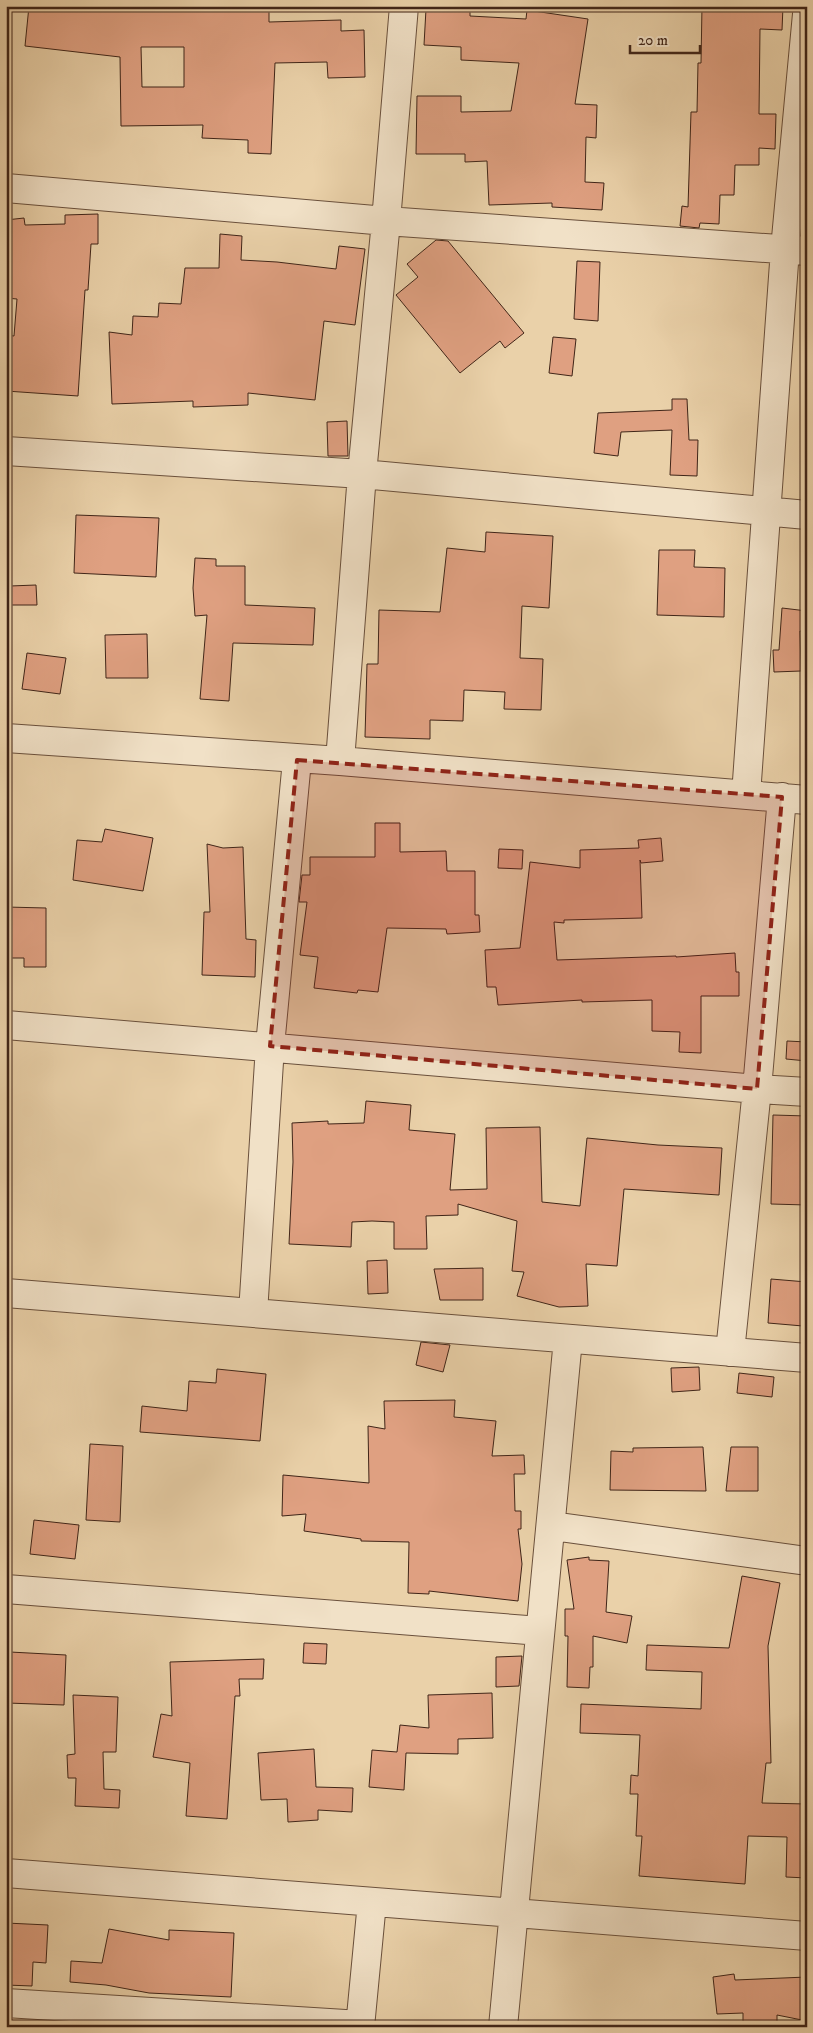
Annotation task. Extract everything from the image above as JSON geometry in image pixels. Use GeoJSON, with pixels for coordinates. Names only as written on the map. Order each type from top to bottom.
{"type":"FeatureCollection","features":[{"type":"Feature","properties":{"kind":"street"},"geometry":{"type":"LineString","coordinates":[[340,761],[362,474],[404,6]]}},
{"type":"Feature","properties":{"kind":"street"},"geometry":{"type":"LineString","coordinates":[[746,795],[766,512],[796,250],[807,14]]}},
{"type":"Feature","properties":{"kind":"street"},"geometry":{"type":"LineString","coordinates":[[6,188],[386,221],[796,250]]}},
{"type":"Feature","properties":{"kind":"street"},"geometry":{"type":"LineString","coordinates":[[6,451],[362,474],[807,515]]}},
{"type":"Feature","properties":{"kind":"street"},"geometry":{"type":"LineString","coordinates":[[6,738],[297,760],[340,761],[794,799],[757,1089],[730,1352]]}},
{"type":"Feature","properties":{"kind":"street"},"geometry":{"type":"LineString","coordinates":[[254,1313],[270,1046],[297,760]]}},
{"type":"Feature","properties":{"kind":"street"},"geometry":{"type":"LineString","coordinates":[[6,1025],[807,1092]]}},
{"type":"Feature","properties":{"kind":"street"},"geometry":{"type":"LineString","coordinates":[[6,1293],[807,1358]]}},
{"type":"Feature","properties":{"kind":"street"},"geometry":{"type":"LineString","coordinates":[[503,2027],[540,1631],[552,1526],[568,1339]]}},
{"type":"Feature","properties":{"kind":"street"},"geometry":{"type":"LineString","coordinates":[[552,1526],[807,1561]]}},
{"type":"Feature","properties":{"kind":"street"},"geometry":{"type":"LineString","coordinates":[[6,1589],[540,1631]]}},
{"type":"Feature","properties":{"kind":"street"},"geometry":{"type":"LineString","coordinates":[[6,1873],[807,1936]]}},
{"type":"Feature","properties":{"kind":"street"},"geometry":{"type":"LineString","coordinates":[[6,2003],[361,2026],[372,1902]]}},
{"type":"Feature","properties":{"kind":"highlighted area"},"geometry":{"type":"Polygon","coordinates":[[[297,760],[782,797],[757,1089],[270,1046],[297,760]]]}},
{"type":"Feature","properties":{"kind":"building"},"geometry":{"type":"Polygon","coordinates":[[[29,6],[110,6],[109,10],[170,11],[171,8],[189,10],[190,6],[269,6],[269,22],[341,20],[341,31],[364,30],[365,77],[328,78],[327,62],[275,63],[271,154],[248,153],[248,140],[202,138],[203,125],[121,126],[120,57],[25,46],[29,6]],[[141,47],[142,87],[184,87],[184,47],[141,47]]]}},
{"type":"Feature","properties":{"kind":"building"},"geometry":{"type":"Polygon","coordinates":[[[702,6],[783,6],[782,30],[760,29],[759,114],[776,114],[775,149],[759,148],[759,165],[735,165],[734,195],[720,195],[719,224],[700,223],[699,228],[680,226],[682,206],[688,207],[691,112],[697,112],[698,63],[701,63],[702,6]]]}},
{"type":"Feature","properties":{"kind":"building"},"geometry":{"type":"Polygon","coordinates":[[[426,9],[470,11],[470,16],[526,19],[527,10],[588,19],[575,104],[597,105],[596,138],[586,137],[585,182],[604,183],[602,210],[552,207],[552,203],[489,205],[487,161],[465,162],[465,154],[416,154],[417,96],[461,96],[461,112],[511,111],[519,63],[461,60],[461,47],[424,45],[426,9]]]}},
{"type":"Feature","properties":{"kind":"building"},"geometry":{"type":"Polygon","coordinates":[[[98,214],[98,244],[91,244],[88,290],[85,290],[78,396],[6,391],[6,335],[14,336],[17,299],[6,298],[6,220],[24,218],[25,225],[65,224],[65,215],[98,214]]]}},
{"type":"Feature","properties":{"kind":"building"},"geometry":{"type":"Polygon","coordinates":[[[220,234],[242,236],[241,260],[336,269],[339,246],[365,249],[355,325],[324,321],[315,400],[248,393],[248,405],[193,407],[193,401],[112,404],[109,332],[132,335],[133,316],[158,317],[159,303],[181,304],[185,268],[219,268],[220,234]]]}},
{"type":"Feature","properties":{"kind":"building"},"geometry":{"type":"Polygon","coordinates":[[[436,240],[448,241],[524,333],[505,348],[500,341],[460,373],[396,295],[418,277],[407,264],[436,240]]]}},
{"type":"Feature","properties":{"kind":"building"},"geometry":{"type":"Polygon","coordinates":[[[577,261],[600,262],[598,321],[574,319],[577,261]]]}},
{"type":"Feature","properties":{"kind":"building"},"geometry":{"type":"Polygon","coordinates":[[[553,337],[576,339],[572,376],[549,373],[553,337]]]}},
{"type":"Feature","properties":{"kind":"building"},"geometry":{"type":"Polygon","coordinates":[[[672,399],[687,399],[689,440],[698,440],[697,476],[670,475],[672,430],[621,432],[618,456],[594,453],[598,413],[672,410],[672,399]]]}},
{"type":"Feature","properties":{"kind":"building"},"geometry":{"type":"Polygon","coordinates":[[[347,421],[348,456],[328,456],[327,422],[347,421]]]}},
{"type":"Feature","properties":{"kind":"building"},"geometry":{"type":"Polygon","coordinates":[[[76,515],[159,518],[156,577],[74,573],[76,515]]]}},
{"type":"Feature","properties":{"kind":"building"},"geometry":{"type":"Polygon","coordinates":[[[486,532],[553,536],[549,608],[522,606],[520,658],[543,659],[541,710],[504,709],[505,692],[464,690],[463,721],[430,720],[430,739],[365,737],[367,664],[378,664],[379,610],[440,612],[447,548],[485,552],[486,532]]]}},
{"type":"Feature","properties":{"kind":"building"},"geometry":{"type":"Polygon","coordinates":[[[659,550],[695,550],[694,567],[725,568],[724,617],[657,615],[659,550]]]}},
{"type":"Feature","properties":{"kind":"building"},"geometry":{"type":"Polygon","coordinates":[[[195,558],[216,559],[216,566],[245,566],[245,605],[315,608],[313,645],[233,643],[229,701],[200,699],[207,615],[195,616],[193,588],[195,558]]]}},
{"type":"Feature","properties":{"kind":"building"},"geometry":{"type":"Polygon","coordinates":[[[36,585],[37,605],[10,605],[10,586],[36,585]]]}},
{"type":"Feature","properties":{"kind":"building"},"geometry":{"type":"Polygon","coordinates":[[[782,608],[807,611],[807,632],[800,631],[801,671],[774,672],[773,650],[779,650],[782,608]]]}},
{"type":"Feature","properties":{"kind":"building"},"geometry":{"type":"Polygon","coordinates":[[[147,634],[148,678],[106,678],[105,635],[147,634]]]}},
{"type":"Feature","properties":{"kind":"building"},"geometry":{"type":"Polygon","coordinates":[[[27,653],[66,658],[60,694],[22,689],[27,653]]]}},
{"type":"Feature","properties":{"kind":"building"},"geometry":{"type":"Polygon","coordinates":[[[375,823],[400,823],[400,852],[446,851],[447,871],[475,871],[475,915],[479,915],[480,932],[447,934],[446,929],[387,928],[378,992],[358,990],[357,993],[314,988],[318,957],[300,955],[307,902],[299,902],[302,875],[310,875],[310,857],[375,857],[375,823]]]}},
{"type":"Feature","properties":{"kind":"building"},"geometry":{"type":"Polygon","coordinates":[[[105,829],[153,838],[143,891],[73,880],[77,840],[102,842],[105,829]]]}},
{"type":"Feature","properties":{"kind":"building"},"geometry":{"type":"Polygon","coordinates":[[[661,838],[663,861],[641,863],[640,860],[642,918],[564,920],[564,923],[554,922],[557,960],[676,957],[735,953],[736,972],[739,972],[739,996],[701,996],[701,1053],[679,1052],[680,1032],[652,1031],[652,1000],[582,1002],[582,1000],[498,1005],[496,987],[487,987],[485,950],[520,948],[530,862],[580,868],[580,850],[639,848],[638,840],[661,838]]]}},
{"type":"Feature","properties":{"kind":"building"},"geometry":{"type":"Polygon","coordinates":[[[207,844],[223,848],[243,847],[246,939],[256,940],[255,977],[202,975],[204,912],[210,912],[207,844]]]}},
{"type":"Feature","properties":{"kind":"building"},"geometry":{"type":"Polygon","coordinates":[[[499,849],[523,850],[522,869],[498,868],[499,849]]]}},
{"type":"Feature","properties":{"kind":"building"},"geometry":{"type":"Polygon","coordinates":[[[6,907],[46,908],[46,967],[24,967],[24,958],[6,958],[6,907]]]}},
{"type":"Feature","properties":{"kind":"building"},"geometry":{"type":"Polygon","coordinates":[[[787,1041],[807,1042],[807,1061],[786,1059],[787,1041]]]}},
{"type":"Feature","properties":{"kind":"building"},"geometry":{"type":"Polygon","coordinates":[[[366,1101],[411,1105],[409,1130],[455,1134],[450,1190],[487,1189],[486,1128],[540,1127],[542,1202],[580,1206],[587,1138],[658,1145],[722,1148],[719,1195],[624,1189],[617,1266],[586,1264],[588,1306],[559,1307],[517,1296],[524,1272],[512,1271],[517,1221],[458,1204],[458,1215],[426,1216],[427,1249],[394,1249],[394,1222],[372,1221],[352,1222],[351,1247],[289,1244],[293,1162],[292,1123],[328,1121],[328,1124],[364,1123],[366,1101]]]}},
{"type":"Feature","properties":{"kind":"building"},"geometry":{"type":"Polygon","coordinates":[[[773,1115],[807,1116],[807,1205],[771,1204],[773,1115]]]}},
{"type":"Feature","properties":{"kind":"building"},"geometry":{"type":"Polygon","coordinates":[[[387,1260],[388,1293],[368,1294],[367,1261],[387,1260]]]}},
{"type":"Feature","properties":{"kind":"building"},"geometry":{"type":"Polygon","coordinates":[[[483,1268],[483,1300],[440,1300],[434,1269],[483,1268]]]}},
{"type":"Feature","properties":{"kind":"building"},"geometry":{"type":"Polygon","coordinates":[[[771,1279],[807,1282],[803,1326],[768,1323],[771,1279]]]}},
{"type":"Feature","properties":{"kind":"building"},"geometry":{"type":"Polygon","coordinates":[[[421,1342],[450,1345],[443,1372],[416,1365],[421,1342]]]}},
{"type":"Feature","properties":{"kind":"building"},"geometry":{"type":"Polygon","coordinates":[[[699,1367],[700,1390],[672,1392],[671,1368],[699,1367]]]}},
{"type":"Feature","properties":{"kind":"building"},"geometry":{"type":"Polygon","coordinates":[[[217,1369],[266,1374],[260,1441],[140,1432],[142,1406],[187,1411],[189,1381],[216,1383],[217,1369]]]}},
{"type":"Feature","properties":{"kind":"building"},"geometry":{"type":"Polygon","coordinates":[[[739,1373],[774,1377],[772,1397],[737,1393],[739,1373]]]}},
{"type":"Feature","properties":{"kind":"building"},"geometry":{"type":"Polygon","coordinates":[[[455,1400],[454,1417],[496,1421],[492,1456],[524,1455],[525,1474],[514,1474],[515,1511],[521,1511],[521,1529],[518,1529],[522,1564],[518,1601],[429,1591],[429,1594],[408,1593],[409,1542],[361,1541],[361,1539],[304,1531],[306,1514],[282,1516],[283,1475],[369,1483],[368,1426],[385,1429],[384,1401],[455,1400]]]}},
{"type":"Feature","properties":{"kind":"building"},"geometry":{"type":"Polygon","coordinates":[[[90,1444],[123,1446],[120,1522],[86,1520],[90,1444]]]}},
{"type":"Feature","properties":{"kind":"building"},"geometry":{"type":"Polygon","coordinates":[[[703,1447],[706,1491],[610,1490],[611,1451],[633,1452],[633,1448],[703,1447]]]}},
{"type":"Feature","properties":{"kind":"building"},"geometry":{"type":"Polygon","coordinates":[[[731,1447],[758,1447],[758,1491],[726,1491],[731,1447]]]}},
{"type":"Feature","properties":{"kind":"building"},"geometry":{"type":"Polygon","coordinates":[[[34,1520],[79,1525],[75,1559],[30,1554],[34,1520]]]}},
{"type":"Feature","properties":{"kind":"building"},"geometry":{"type":"Polygon","coordinates":[[[589,1557],[589,1560],[609,1561],[606,1612],[632,1616],[627,1643],[593,1636],[593,1667],[590,1667],[589,1688],[567,1687],[568,1636],[565,1636],[565,1609],[574,1609],[567,1560],[589,1557]]]}},
{"type":"Feature","properties":{"kind":"building"},"geometry":{"type":"Polygon","coordinates":[[[742,1576],[780,1583],[768,1646],[771,1763],[766,1763],[762,1803],[807,1804],[807,1878],[786,1877],[787,1837],[748,1836],[745,1884],[639,1876],[642,1836],[636,1836],[638,1794],[630,1794],[631,1775],[638,1776],[640,1735],[580,1733],[581,1704],[701,1709],[702,1672],[646,1670],[647,1645],[729,1648],[742,1576]]]}},
{"type":"Feature","properties":{"kind":"building"},"geometry":{"type":"Polygon","coordinates":[[[304,1643],[327,1644],[326,1664],[303,1663],[304,1643]]]}},
{"type":"Feature","properties":{"kind":"building"},"geometry":{"type":"Polygon","coordinates":[[[10,1652],[66,1655],[64,1705],[7,1703],[10,1652]]]}},
{"type":"Feature","properties":{"kind":"building"},"geometry":{"type":"Polygon","coordinates":[[[522,1656],[519,1686],[496,1687],[496,1657],[522,1656]]]}},
{"type":"Feature","properties":{"kind":"building"},"geometry":{"type":"Polygon","coordinates":[[[264,1659],[263,1679],[239,1679],[240,1696],[235,1696],[227,1819],[186,1816],[190,1763],[153,1757],[161,1714],[172,1716],[170,1662],[264,1659]]]}},
{"type":"Feature","properties":{"kind":"building"},"geometry":{"type":"Polygon","coordinates":[[[492,1693],[493,1738],[458,1739],[458,1754],[406,1753],[404,1790],[369,1787],[372,1750],[397,1752],[400,1725],[429,1728],[428,1695],[492,1693]]]}},
{"type":"Feature","properties":{"kind":"building"},"geometry":{"type":"Polygon","coordinates":[[[73,1695],[118,1697],[116,1752],[103,1752],[104,1789],[120,1790],[119,1808],[75,1806],[76,1778],[68,1778],[67,1755],[75,1754],[73,1695]]]}},
{"type":"Feature","properties":{"kind":"building"},"geometry":{"type":"Polygon","coordinates":[[[314,1749],[316,1787],[353,1788],[352,1812],[318,1810],[318,1820],[288,1822],[287,1799],[261,1800],[258,1753],[314,1749]]]}},
{"type":"Feature","properties":{"kind":"building"},"geometry":{"type":"Polygon","coordinates":[[[6,1923],[48,1925],[46,1963],[33,1962],[32,1986],[6,1985],[6,1923]]]}},
{"type":"Feature","properties":{"kind":"building"},"geometry":{"type":"Polygon","coordinates":[[[109,1929],[169,1940],[169,1930],[234,1933],[231,1997],[149,1993],[106,1985],[70,1982],[71,1961],[102,1963],[109,1929]]]}},
{"type":"Feature","properties":{"kind":"building"},"geometry":{"type":"Polygon","coordinates":[[[734,1974],[735,1980],[807,1977],[807,2021],[777,2015],[777,2027],[743,2027],[743,2013],[717,2014],[713,1977],[734,1974]]]}}]}
